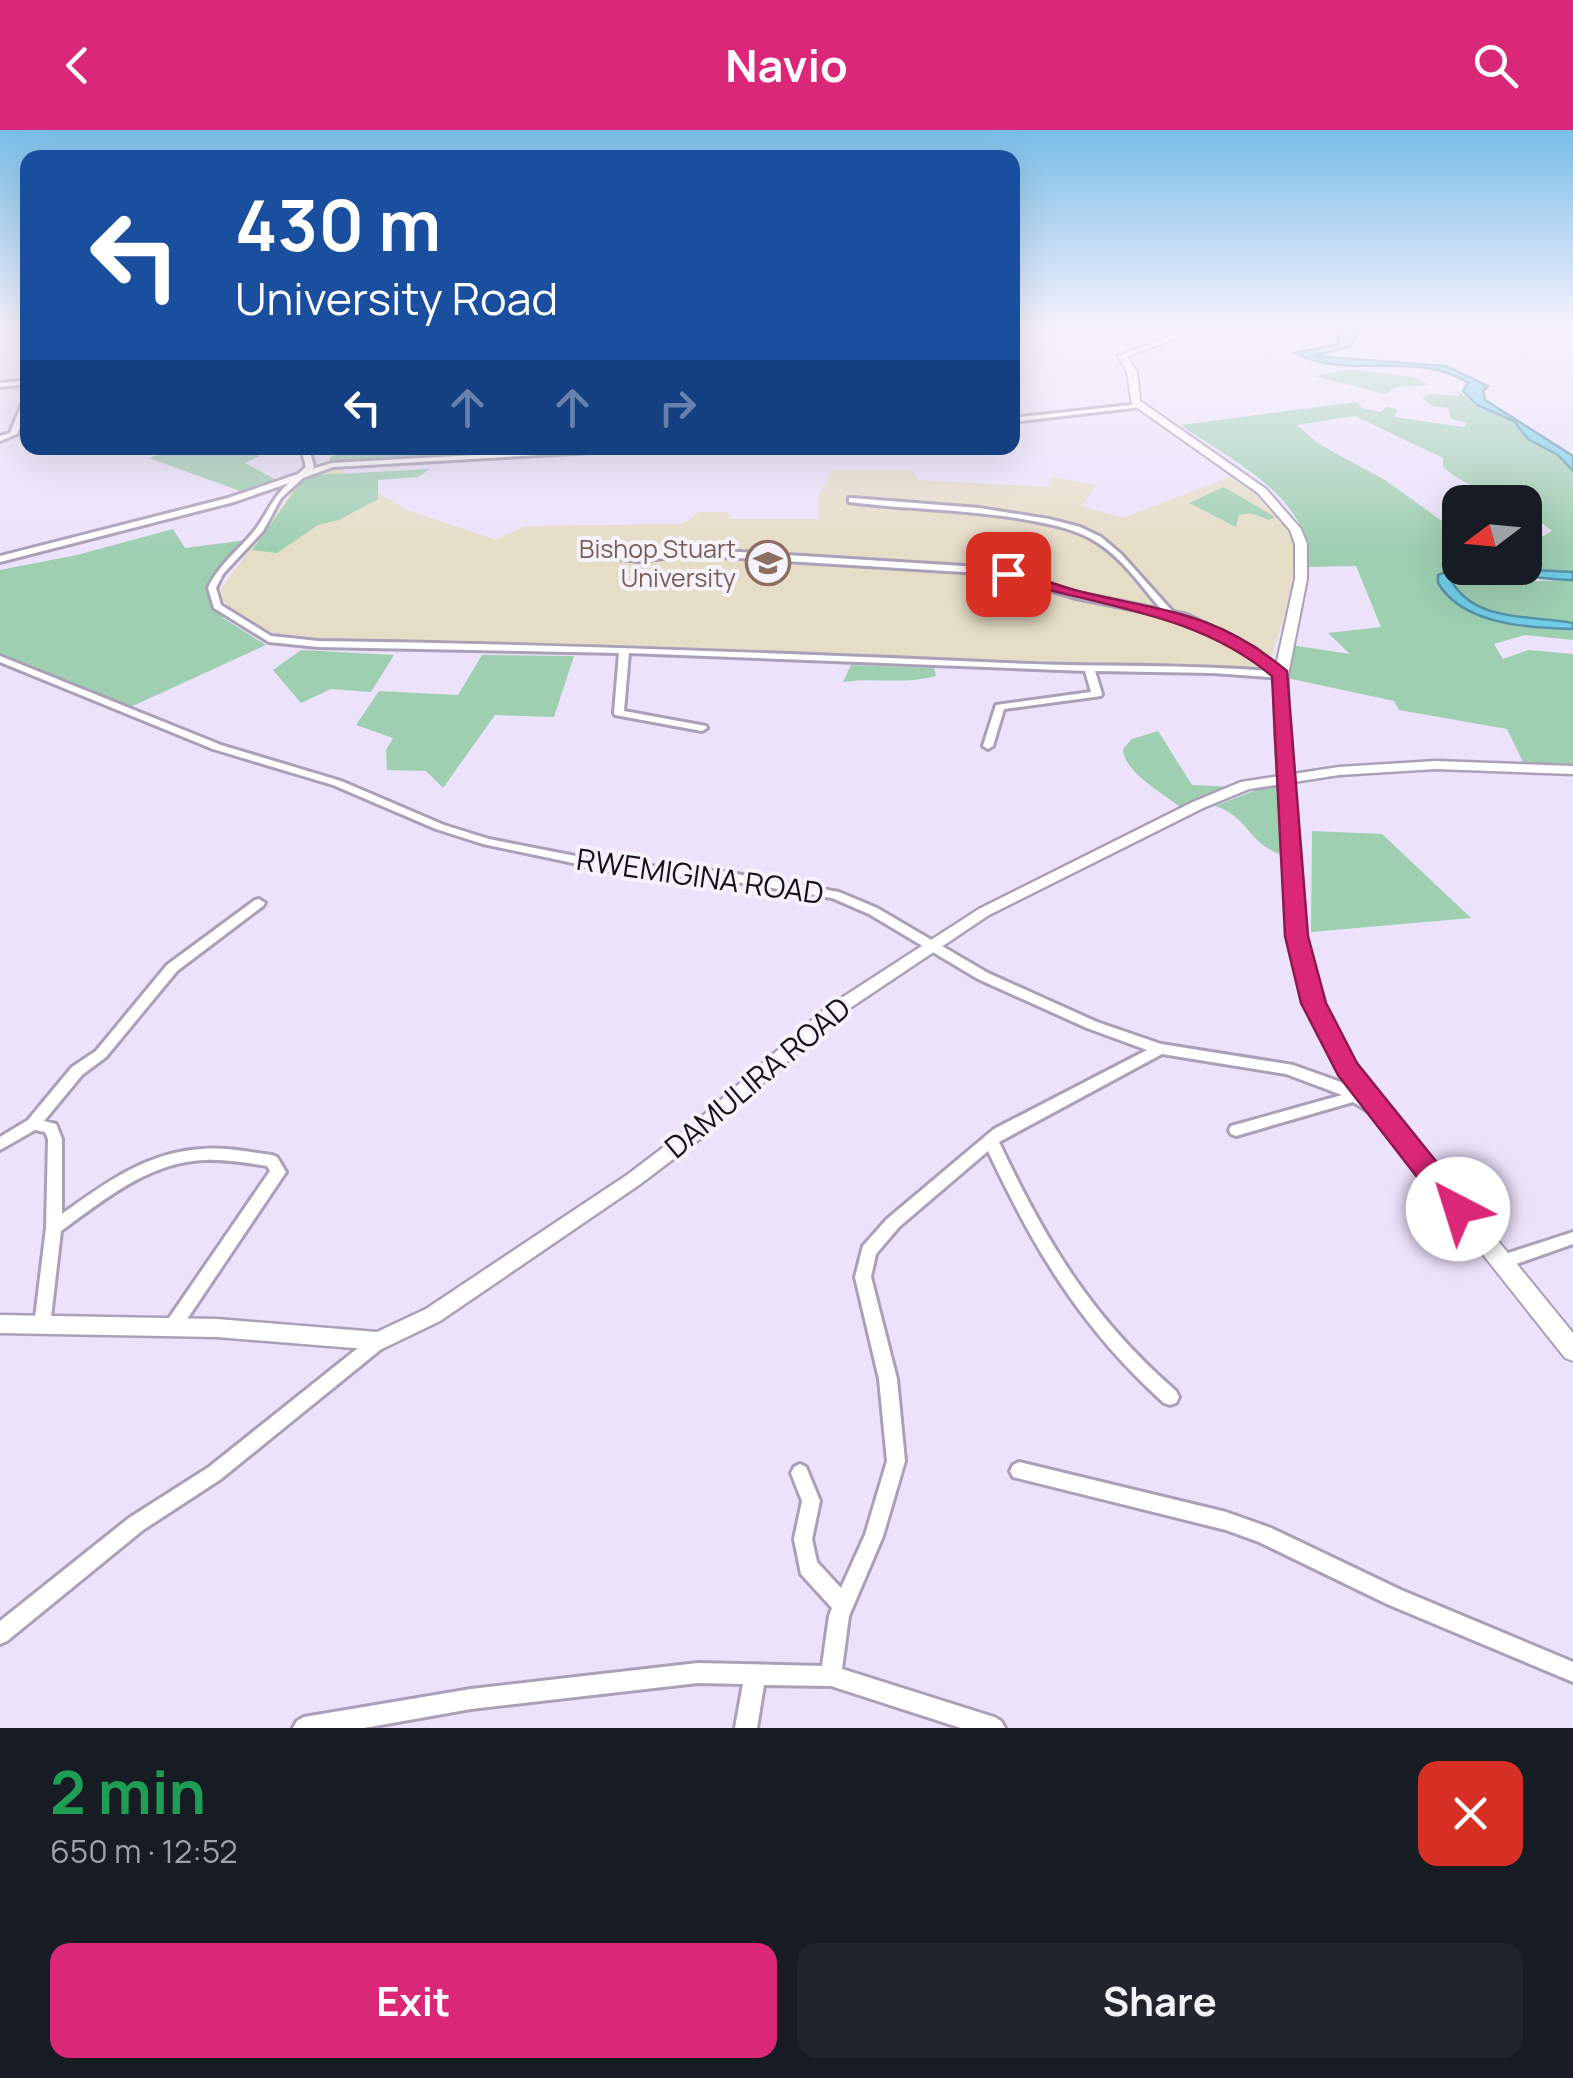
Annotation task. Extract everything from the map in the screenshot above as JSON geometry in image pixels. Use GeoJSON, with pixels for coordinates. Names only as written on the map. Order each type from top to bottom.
{"type":"FeatureCollection","features":[{"type":"Feature","properties":{"kind":"main road"},"geometry":{"type":"LineString","coordinates":[[1133,400],[1262,491],[1295,529],[1301,578],[1281,674],[1290,868],[1304,970],[1325,1033],[1384,1119],[1573,1351]]}},
{"type":"Feature","properties":{"kind":"street"},"geometry":{"type":"LineString","coordinates":[[1020,419],[1140,406]]}},
{"type":"Feature","properties":{"kind":"street"},"geometry":{"type":"LineString","coordinates":[[0,439],[13,434],[20,417]]}},
{"type":"Feature","properties":{"kind":"street"},"geometry":{"type":"LineString","coordinates":[[307,455],[304,474],[278,497],[260,529],[219,573],[212,588],[217,606],[260,636],[318,644],[624,650],[1088,667],[1198,666],[1281,674]]}},
{"type":"Feature","properties":{"kind":"street"},"geometry":{"type":"LineString","coordinates":[[314,455],[332,464]]}},
{"type":"Feature","properties":{"kind":"street"},"geometry":{"type":"LineString","coordinates":[[0,560],[231,500],[332,464],[497,455]]}},
{"type":"Feature","properties":{"kind":"street"},"geometry":{"type":"LineString","coordinates":[[852,500],[977,510],[1082,532],[1120,557],[1169,612]]}},
{"type":"Feature","properties":{"kind":"street"},"geometry":{"type":"LineString","coordinates":[[616,555],[638,558],[690,552],[982,569],[1031,579],[1076,596],[1169,612],[1222,633],[1281,674]]}},
{"type":"Feature","properties":{"kind":"street"},"geometry":{"type":"LineString","coordinates":[[624,650],[619,713],[702,728]]}},
{"type":"Feature","properties":{"kind":"street","name":"RWEMIGINA ROAD"},"geometry":{"type":"LineString","coordinates":[[0,659],[217,747],[337,783],[440,828],[584,862],[818,890],[873,911],[933,948],[1039,1002],[1160,1049],[1288,1069],[1356,1096],[1384,1119]]}},
{"type":"Feature","properties":{"kind":"street"},"geometry":{"type":"LineString","coordinates":[[988,746],[1000,706],[1097,694],[1088,667]]}},
{"type":"Feature","properties":{"kind":"street","name":"DAMULIRA ROAD"},"geometry":{"type":"LineString","coordinates":[[0,1324],[174,1326],[378,1340],[432,1315],[634,1180],[695,1133],[832,1012],[984,912],[1198,805],[1246,786],[1339,771],[1436,765],[1573,770]]}},
{"type":"Feature","properties":{"kind":"street"},"geometry":{"type":"LineString","coordinates":[[0,1144],[34,1124],[77,1071],[101,1054],[172,968],[259,902]]}},
{"type":"Feature","properties":{"kind":"street"},"geometry":{"type":"LineString","coordinates":[[830,1676],[844,1606],[874,1536],[896,1461],[888,1379],[863,1277],[864,1261],[893,1224],[990,1140],[1021,1120],[1160,1049]]}},
{"type":"Feature","properties":{"kind":"street"},"geometry":{"type":"LineString","coordinates":[[1236,1130],[1356,1096]]}},
{"type":"Feature","properties":{"kind":"street"},"geometry":{"type":"LineString","coordinates":[[34,1124],[51,1128],[55,1139],[54,1228],[42,1326]]}},
{"type":"Feature","properties":{"kind":"street"},"geometry":{"type":"LineString","coordinates":[[990,1140],[1034,1227],[1077,1296],[1113,1347],[1170,1397]]}},
{"type":"Feature","properties":{"kind":"street"},"geometry":{"type":"LineString","coordinates":[[54,1228],[139,1166],[179,1155],[216,1153],[272,1160],[278,1172],[174,1326]]}},
{"type":"Feature","properties":{"kind":"street"},"geometry":{"type":"LineString","coordinates":[[1502,1262],[1573,1238]]}},
{"type":"Feature","properties":{"kind":"street"},"geometry":{"type":"LineString","coordinates":[[0,1634],[136,1524],[215,1473],[378,1340]]}},
{"type":"Feature","properties":{"kind":"street"},"geometry":{"type":"LineString","coordinates":[[1019,1471],[1226,1521],[1264,1534],[1394,1597],[1573,1672]]}},
{"type":"Feature","properties":{"kind":"street"},"geometry":{"type":"LineString","coordinates":[[800,1473],[811,1501],[803,1539],[808,1567],[844,1606]]}},
{"type":"Feature","properties":{"kind":"street"},"geometry":{"type":"LineString","coordinates":[[304,1728],[607,1682],[698,1673],[830,1676],[994,1728]]}},
{"type":"Feature","properties":{"kind":"street"},"geometry":{"type":"LineString","coordinates":[[746,1728],[754,1675]]}},
{"type":"Feature","properties":{"kind":"shaded area","name":"Bishop Stuart University"},"geometry":{"type":"Polygon","coordinates":[[[344,468],[344,472],[405,509],[496,540],[525,526],[683,524],[699,512],[727,512],[731,519],[819,519],[818,498],[833,470],[912,470],[918,480],[1048,487],[1053,477],[1096,485],[1082,506],[1123,518],[1240,473],[1292,526],[1296,551],[1291,594],[1268,667],[302,642],[246,624],[223,601],[221,589],[303,477],[344,468]]]}},
{"type":"Feature","properties":{"kind":"green space"},"geometry":{"type":"Polygon","coordinates":[[[1424,400],[1469,400],[1514,421],[1529,440],[1558,455],[1573,471],[1573,572],[1542,571],[1542,537],[1552,531],[1542,523],[1542,485],[1471,485],[1443,467],[1443,458],[1355,416],[1297,425],[1319,444],[1385,480],[1442,521],[1442,573],[1438,575],[1446,592],[1459,604],[1476,614],[1515,625],[1573,629],[1573,640],[1525,635],[1494,644],[1503,659],[1528,650],[1573,654],[1573,768],[1525,766],[1507,729],[1399,710],[1394,701],[1287,678],[1291,645],[1350,654],[1328,633],[1381,627],[1356,566],[1308,567],[1306,542],[1283,501],[1244,467],[1181,425],[1357,402],[1362,408],[1381,412],[1386,407],[1398,409],[1394,417],[1464,427],[1467,423],[1451,419],[1448,408],[1432,406],[1424,400]]]}},
{"type":"Feature","properties":{"kind":"green space"},"geometry":{"type":"Polygon","coordinates":[[[258,455],[245,463],[284,484],[251,495],[149,458],[258,455]]]}},
{"type":"Feature","properties":{"kind":"green space"},"geometry":{"type":"Polygon","coordinates":[[[437,455],[338,465],[330,462],[330,457],[437,455]]]}},
{"type":"Feature","properties":{"kind":"green space"},"geometry":{"type":"Polygon","coordinates":[[[430,469],[418,477],[378,480],[378,499],[339,520],[318,525],[277,553],[252,550],[301,482],[317,475],[430,469]]]}},
{"type":"Feature","properties":{"kind":"green space"},"geometry":{"type":"Polygon","coordinates":[[[1224,487],[1275,517],[1269,520],[1250,513],[1239,515],[1236,527],[1189,503],[1224,487]]]}},
{"type":"Feature","properties":{"kind":"green space"},"geometry":{"type":"Polygon","coordinates":[[[173,529],[185,548],[254,539],[221,574],[209,595],[223,618],[266,645],[124,710],[0,662],[0,570],[77,555],[173,529]]]}},
{"type":"Feature","properties":{"kind":"green space"},"geometry":{"type":"Polygon","coordinates":[[[1573,580],[1573,623],[1490,611],[1462,595],[1454,585],[1542,585],[1542,581],[1573,580]]]}},
{"type":"Feature","properties":{"kind":"green space"},"geometry":{"type":"Polygon","coordinates":[[[301,650],[394,655],[371,692],[331,689],[301,703],[273,670],[301,650]]]}},
{"type":"Feature","properties":{"kind":"green space"},"geometry":{"type":"Polygon","coordinates":[[[482,655],[574,656],[554,717],[495,715],[443,788],[426,771],[387,770],[386,750],[393,738],[356,725],[379,691],[458,695],[482,655]]]}},
{"type":"Feature","properties":{"kind":"green space"},"geometry":{"type":"Polygon","coordinates":[[[851,665],[934,668],[936,676],[843,682],[851,665]]]}},
{"type":"Feature","properties":{"kind":"green space"},"geometry":{"type":"Polygon","coordinates":[[[1158,731],[1192,785],[1234,787],[1185,811],[1138,775],[1125,758],[1123,749],[1132,739],[1158,731]]]}},
{"type":"Feature","properties":{"kind":"green space"},"geometry":{"type":"Polygon","coordinates":[[[1269,785],[1286,785],[1291,857],[1266,847],[1236,817],[1215,806],[1269,785]]]}},
{"type":"Feature","properties":{"kind":"green space"},"geometry":{"type":"Polygon","coordinates":[[[1312,831],[1382,834],[1471,918],[1311,932],[1312,831]]]}},
{"type":"Feature","properties":{"kind":"water"},"geometry":{"type":"Polygon","coordinates":[[[1472,400],[1485,400],[1573,456],[1573,471],[1558,455],[1528,439],[1514,421],[1472,400]]]}},
{"type":"Feature","properties":{"kind":"water"},"geometry":{"type":"Polygon","coordinates":[[[1542,570],[1573,572],[1573,580],[1542,578],[1542,570]]]}},
{"type":"Feature","properties":{"kind":"water"},"geometry":{"type":"Polygon","coordinates":[[[1442,573],[1442,585],[1455,585],[1476,605],[1490,611],[1573,623],[1573,629],[1537,627],[1480,616],[1449,597],[1438,583],[1438,575],[1442,573]]]}},
{"type":"Feature","properties":{"kind":"place","name":"Bishop Stuart University"},"geometry":{"type":"Point","coordinates":[768,563]}},
{"type":"Feature","properties":{"kind":"route"},"geometry":{"type":"LineString","coordinates":[[1008,574],[1076,596],[1184,617],[1253,651],[1281,674],[1296,936],[1314,1003],[1325,1033],[1347,1068],[1458,1209]]}}]}
